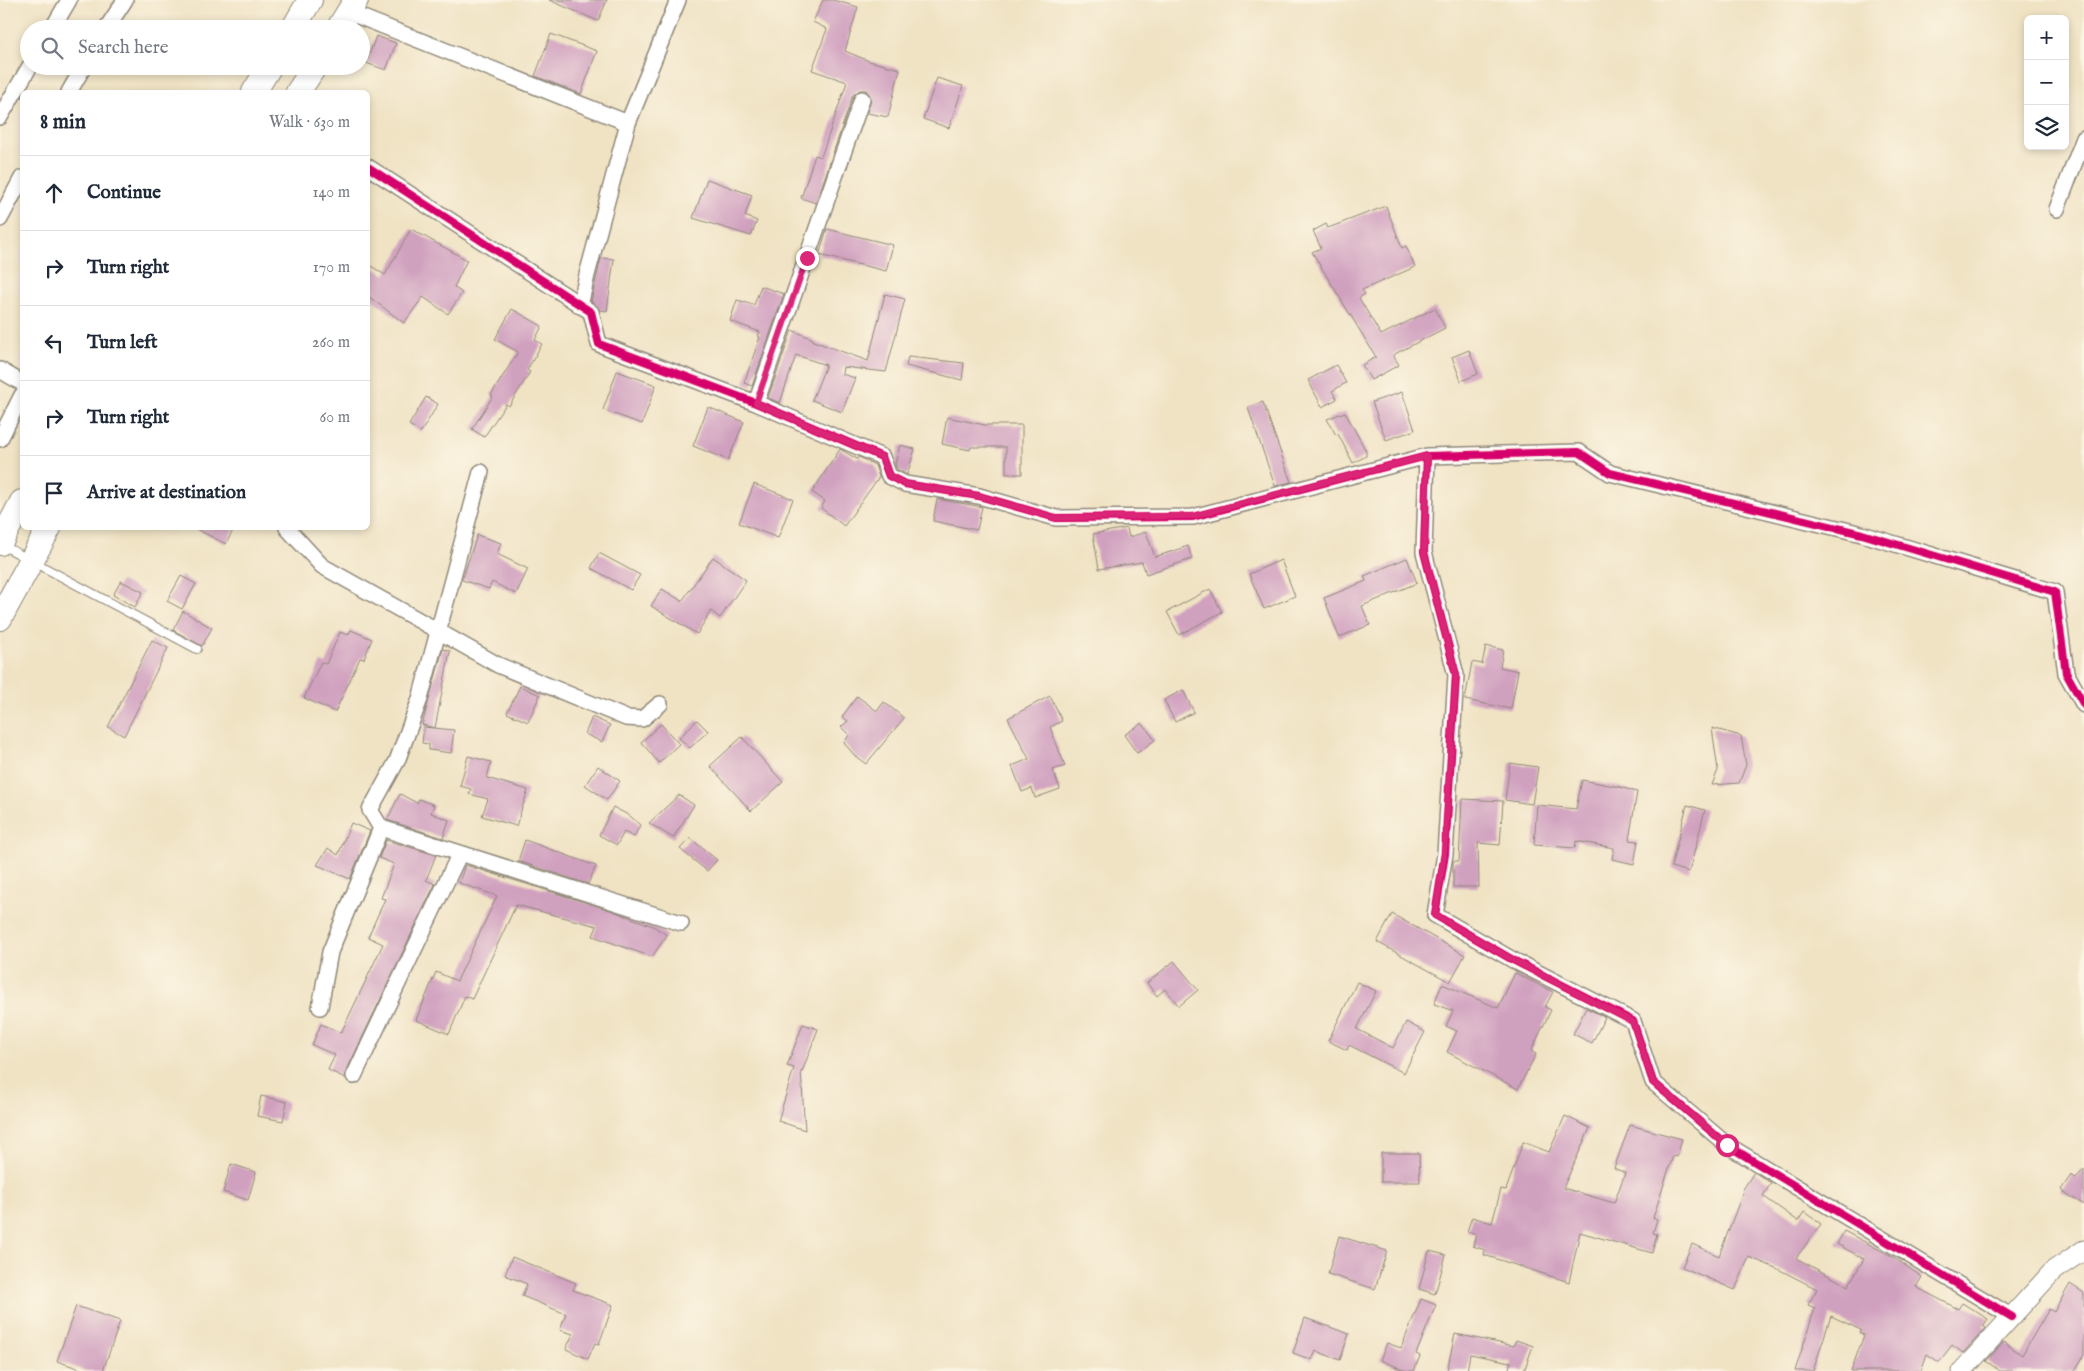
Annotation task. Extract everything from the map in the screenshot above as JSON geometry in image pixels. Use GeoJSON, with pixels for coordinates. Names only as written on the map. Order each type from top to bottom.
{"type":"FeatureCollection","features":[{"type":"Feature","properties":{"kind":"highway"},"geometry":{"type":"LineString","coordinates":[[298,20],[310,0]]}},
{"type":"Feature","properties":{"kind":"highway"},"geometry":{"type":"LineString","coordinates":[[255,90],[264,75]]}},
{"type":"Feature","properties":{"kind":"highway"},"geometry":{"type":"LineString","coordinates":[[299,90],[309,75]]}},
{"type":"Feature","properties":{"kind":"highway"},"geometry":{"type":"LineString","coordinates":[[0,544],[20,506]]}},
{"type":"Feature","properties":{"kind":"highway"},"geometry":{"type":"LineString","coordinates":[[0,618],[48,530]]}},
{"type":"Feature","properties":{"kind":"street"},"geometry":{"type":"LineString","coordinates":[[57,20],[69,0]]}},
{"type":"Feature","properties":{"kind":"street"},"geometry":{"type":"LineString","coordinates":[[112,20],[125,0]]}},
{"type":"Feature","properties":{"kind":"street"},"geometry":{"type":"LineString","coordinates":[[580,306],[628,123],[678,0]]}},
{"type":"Feature","properties":{"kind":"street"},"geometry":{"type":"LineString","coordinates":[[348,14],[363,20]]}},
{"type":"Feature","properties":{"kind":"street"},"geometry":{"type":"LineString","coordinates":[[370,23],[628,123]]}},
{"type":"Feature","properties":{"kind":"street"},"geometry":{"type":"LineString","coordinates":[[0,117],[25,75]]}},
{"type":"Feature","properties":{"kind":"street"},"geometry":{"type":"LineString","coordinates":[[70,90],[79,75]]}},
{"type":"Feature","properties":{"kind":"street"},"geometry":{"type":"LineString","coordinates":[[756,403],[862,99]]}},
{"type":"Feature","properties":{"kind":"street"},"geometry":{"type":"LineString","coordinates":[[2057,209],[2084,138]]}},
{"type":"Feature","properties":{"kind":"street"},"geometry":{"type":"LineString","coordinates":[[370,168],[591,312],[599,344],[756,403],[882,457],[889,476],[905,484],[979,496],[1056,518],[1193,516],[1427,456],[1579,452],[1610,473],[1862,534],[2055,592],[2066,673],[2084,705]]}},
{"type":"Feature","properties":{"kind":"street"},"geometry":{"type":"LineString","coordinates":[[0,220],[20,182]]}},
{"type":"Feature","properties":{"kind":"street"},"geometry":{"type":"LineString","coordinates":[[0,370],[20,382]]}},
{"type":"Feature","properties":{"kind":"street"},"geometry":{"type":"LineString","coordinates":[[0,439],[20,399]]}},
{"type":"Feature","properties":{"kind":"street"},"geometry":{"type":"LineString","coordinates":[[1427,456],[1424,552],[1456,675],[1444,854],[1435,915],[1513,960],[1633,1022],[1653,1082],[1727,1145],[2012,1317]]}},
{"type":"Feature","properties":{"kind":"street"},"geometry":{"type":"LineString","coordinates":[[481,472],[420,699],[397,761],[370,810],[381,828],[681,924]]}},
{"type":"Feature","properties":{"kind":"street"},"geometry":{"type":"LineString","coordinates":[[289,530],[322,566],[498,665],[626,718],[642,719],[660,704]]}},
{"type":"Feature","properties":{"kind":"street"},"geometry":{"type":"LineString","coordinates":[[320,1007],[330,952],[381,828]]}},
{"type":"Feature","properties":{"kind":"street"},"geometry":{"type":"LineString","coordinates":[[354,1076],[460,853]]}},
{"type":"Feature","properties":{"kind":"street"},"geometry":{"type":"LineString","coordinates":[[1962,1371],[2054,1270],[2084,1250]]}},
{"type":"Feature","properties":{"kind":"lane"},"geometry":{"type":"LineString","coordinates":[[0,544],[197,649]]}},
{"type":"Feature","properties":{"kind":"building"},"geometry":{"type":"Polygon","coordinates":[[[549,0],[607,0],[598,21],[549,0]]]}},
{"type":"Feature","properties":{"kind":"building"},"geometry":{"type":"Polygon","coordinates":[[[823,0],[833,0],[858,7],[845,51],[869,61],[900,69],[888,117],[867,113],[871,98],[866,90],[860,90],[853,95],[816,203],[801,198],[815,155],[821,157],[847,82],[812,70],[827,29],[813,22],[823,0]]]}},
{"type":"Feature","properties":{"kind":"building"},"geometry":{"type":"Polygon","coordinates":[[[551,34],[597,51],[581,94],[535,76],[551,34]]]}},
{"type":"Feature","properties":{"kind":"building"},"geometry":{"type":"Polygon","coordinates":[[[376,36],[396,43],[386,70],[370,64],[370,52],[376,36]]]}},
{"type":"Feature","properties":{"kind":"building"},"geometry":{"type":"Polygon","coordinates":[[[937,78],[963,86],[949,128],[923,119],[937,78]]]}},
{"type":"Feature","properties":{"kind":"building"},"geometry":{"type":"Polygon","coordinates":[[[707,179],[752,195],[745,216],[757,221],[751,236],[693,218],[707,179]]]}},
{"type":"Feature","properties":{"kind":"building"},"geometry":{"type":"Polygon","coordinates":[[[1386,206],[1402,248],[1406,246],[1415,267],[1362,290],[1365,294],[1359,298],[1381,335],[1435,308],[1445,328],[1393,355],[1399,365],[1371,380],[1362,365],[1376,357],[1312,252],[1321,248],[1313,231],[1326,224],[1328,228],[1386,206]]]}},
{"type":"Feature","properties":{"kind":"building"},"geometry":{"type":"Polygon","coordinates":[[[411,229],[467,260],[454,287],[462,293],[448,314],[423,297],[404,323],[370,298],[370,265],[385,275],[411,229]]]}},
{"type":"Feature","properties":{"kind":"building"},"geometry":{"type":"Polygon","coordinates":[[[827,229],[893,245],[886,271],[819,255],[827,229]]]}},
{"type":"Feature","properties":{"kind":"building"},"geometry":{"type":"Polygon","coordinates":[[[601,258],[614,259],[607,311],[600,310],[591,301],[601,258]]]}},
{"type":"Feature","properties":{"kind":"building"},"geometry":{"type":"Polygon","coordinates":[[[761,286],[784,294],[752,386],[744,383],[760,332],[730,321],[737,300],[754,305],[761,286]]]}},
{"type":"Feature","properties":{"kind":"building"},"geometry":{"type":"Polygon","coordinates":[[[885,294],[905,299],[886,372],[843,367],[842,374],[855,378],[842,412],[812,400],[826,365],[796,355],[780,403],[768,398],[792,330],[813,339],[813,341],[868,361],[885,294]]]}},
{"type":"Feature","properties":{"kind":"building"},"geometry":{"type":"Polygon","coordinates":[[[512,309],[542,326],[535,340],[542,344],[527,370],[530,372],[509,406],[506,404],[484,437],[472,429],[518,352],[495,339],[512,309]]]}},
{"type":"Feature","properties":{"kind":"building"},"geometry":{"type":"Polygon","coordinates":[[[1469,350],[1478,374],[1461,381],[1452,357],[1469,350]]]}},
{"type":"Feature","properties":{"kind":"building"},"geometry":{"type":"Polygon","coordinates":[[[908,357],[964,363],[962,380],[906,366],[908,357]]]}},
{"type":"Feature","properties":{"kind":"building"},"geometry":{"type":"Polygon","coordinates":[[[1336,365],[1346,383],[1332,391],[1337,399],[1322,407],[1308,380],[1336,365]]]}},
{"type":"Feature","properties":{"kind":"building"},"geometry":{"type":"Polygon","coordinates":[[[617,371],[656,385],[642,424],[603,410],[617,371]]]}},
{"type":"Feature","properties":{"kind":"building"},"geometry":{"type":"Polygon","coordinates":[[[1402,392],[1415,430],[1386,440],[1372,402],[1402,392]]]}},
{"type":"Feature","properties":{"kind":"building"},"geometry":{"type":"Polygon","coordinates":[[[426,397],[438,404],[421,432],[409,425],[426,397]]]}},
{"type":"Feature","properties":{"kind":"building"},"geometry":{"type":"Polygon","coordinates":[[[1263,402],[1291,482],[1275,486],[1248,408],[1263,402]]]}},
{"type":"Feature","properties":{"kind":"building"},"geometry":{"type":"Polygon","coordinates":[[[708,407],[744,422],[728,460],[693,446],[708,407]]]}},
{"type":"Feature","properties":{"kind":"building"},"geometry":{"type":"Polygon","coordinates":[[[1345,412],[1366,451],[1366,456],[1353,463],[1338,434],[1336,435],[1327,419],[1345,412]]]}},
{"type":"Feature","properties":{"kind":"building"},"geometry":{"type":"Polygon","coordinates":[[[947,417],[985,425],[1022,425],[1022,474],[1006,474],[1006,447],[971,447],[970,450],[942,444],[947,417]]]}},
{"type":"Feature","properties":{"kind":"building"},"geometry":{"type":"Polygon","coordinates":[[[900,445],[915,449],[907,475],[897,469],[895,464],[900,445]]]}},
{"type":"Feature","properties":{"kind":"building"},"geometry":{"type":"Polygon","coordinates":[[[840,449],[857,459],[859,457],[875,465],[879,477],[844,526],[821,508],[825,501],[812,492],[840,449]]]}},
{"type":"Feature","properties":{"kind":"building"},"geometry":{"type":"Polygon","coordinates":[[[754,484],[793,499],[778,538],[739,523],[754,484]]]}},
{"type":"Feature","properties":{"kind":"building"},"geometry":{"type":"Polygon","coordinates":[[[937,499],[982,507],[977,530],[933,521],[937,499]]]}},
{"type":"Feature","properties":{"kind":"building"},"geometry":{"type":"Polygon","coordinates":[[[1127,528],[1129,537],[1146,532],[1155,557],[1188,546],[1192,559],[1146,574],[1142,562],[1099,569],[1093,534],[1127,528]]]}},
{"type":"Feature","properties":{"kind":"building"},"geometry":{"type":"Polygon","coordinates":[[[198,530],[233,530],[226,544],[198,530]]]}},
{"type":"Feature","properties":{"kind":"building"},"geometry":{"type":"Polygon","coordinates":[[[477,535],[501,543],[497,554],[528,569],[516,594],[492,582],[489,589],[462,580],[477,535]]]}},
{"type":"Feature","properties":{"kind":"building"},"geometry":{"type":"Polygon","coordinates":[[[599,553],[640,575],[631,590],[591,568],[599,553]]]}},
{"type":"Feature","properties":{"kind":"building"},"geometry":{"type":"Polygon","coordinates":[[[713,557],[746,580],[720,618],[711,611],[697,634],[651,606],[662,589],[682,601],[713,557]]]}},
{"type":"Feature","properties":{"kind":"building"},"geometry":{"type":"Polygon","coordinates":[[[1407,558],[1417,583],[1362,606],[1370,625],[1339,637],[1324,598],[1366,581],[1364,576],[1407,558]]]}},
{"type":"Feature","properties":{"kind":"building"},"geometry":{"type":"Polygon","coordinates":[[[1281,560],[1295,596],[1264,609],[1249,574],[1281,560]]]}},
{"type":"Feature","properties":{"kind":"building"},"geometry":{"type":"Polygon","coordinates":[[[181,576],[196,584],[182,609],[167,601],[181,576]]]}},
{"type":"Feature","properties":{"kind":"building"},"geometry":{"type":"Polygon","coordinates":[[[121,581],[143,592],[135,607],[113,595],[121,581]]]}},
{"type":"Feature","properties":{"kind":"building"},"geometry":{"type":"Polygon","coordinates":[[[1210,589],[1222,612],[1179,635],[1167,612],[1210,589]]]}},
{"type":"Feature","properties":{"kind":"building"},"geometry":{"type":"Polygon","coordinates":[[[183,611],[212,628],[202,646],[173,630],[183,611]]]}},
{"type":"Feature","properties":{"kind":"building"},"geometry":{"type":"Polygon","coordinates":[[[351,630],[372,639],[364,659],[360,658],[335,712],[304,698],[321,662],[326,664],[340,632],[348,635],[351,630]]]}},
{"type":"Feature","properties":{"kind":"building"},"geometry":{"type":"Polygon","coordinates":[[[152,640],[168,648],[124,736],[108,727],[152,640]]]}},
{"type":"Feature","properties":{"kind":"building"},"geometry":{"type":"Polygon","coordinates":[[[1486,646],[1503,650],[1500,667],[1518,671],[1511,709],[1465,700],[1472,662],[1482,664],[1486,646]]]}},
{"type":"Feature","properties":{"kind":"building"},"geometry":{"type":"Polygon","coordinates":[[[443,649],[450,651],[435,728],[422,725],[443,649]]]}},
{"type":"Feature","properties":{"kind":"building"},"geometry":{"type":"Polygon","coordinates":[[[520,686],[540,695],[528,722],[507,713],[520,686]]]}},
{"type":"Feature","properties":{"kind":"building"},"geometry":{"type":"Polygon","coordinates":[[[1183,690],[1194,712],[1175,722],[1164,700],[1183,690]]]}},
{"type":"Feature","properties":{"kind":"building"},"geometry":{"type":"Polygon","coordinates":[[[857,696],[877,711],[884,702],[904,718],[866,764],[855,756],[844,743],[849,735],[841,727],[848,721],[842,717],[857,696]]]}},
{"type":"Feature","properties":{"kind":"building"},"geometry":{"type":"Polygon","coordinates":[[[1050,696],[1062,721],[1050,727],[1065,766],[1053,770],[1060,789],[1035,798],[1032,788],[1022,792],[1012,766],[1029,759],[1008,718],[1050,696]]]}},
{"type":"Feature","properties":{"kind":"building"},"geometry":{"type":"Polygon","coordinates":[[[592,717],[610,725],[602,742],[585,734],[592,717]]]}},
{"type":"Feature","properties":{"kind":"building"},"geometry":{"type":"Polygon","coordinates":[[[697,720],[708,731],[690,748],[679,738],[697,720]]]}},
{"type":"Feature","properties":{"kind":"building"},"geometry":{"type":"Polygon","coordinates":[[[1142,723],[1155,740],[1137,753],[1124,735],[1142,723]]]}},
{"type":"Feature","properties":{"kind":"building"},"geometry":{"type":"Polygon","coordinates":[[[661,724],[679,744],[659,763],[641,742],[661,724]]]}},
{"type":"Feature","properties":{"kind":"building"},"geometry":{"type":"Polygon","coordinates":[[[424,727],[454,730],[451,753],[429,750],[429,744],[422,743],[424,727]]]}},
{"type":"Feature","properties":{"kind":"building"},"geometry":{"type":"Polygon","coordinates":[[[1712,728],[1741,736],[1746,765],[1739,783],[1712,785],[1718,770],[1712,728]]]}},
{"type":"Feature","properties":{"kind":"building"},"geometry":{"type":"Polygon","coordinates":[[[742,737],[783,782],[751,811],[710,766],[742,737]]]}},
{"type":"Feature","properties":{"kind":"building"},"geometry":{"type":"Polygon","coordinates":[[[468,756],[491,762],[487,778],[528,790],[516,826],[482,816],[488,799],[469,794],[471,789],[460,786],[468,756]]]}},
{"type":"Feature","properties":{"kind":"building"},"geometry":{"type":"Polygon","coordinates":[[[1510,763],[1538,767],[1532,804],[1505,800],[1510,763]]]}},
{"type":"Feature","properties":{"kind":"building"},"geometry":{"type":"Polygon","coordinates":[[[598,766],[620,781],[607,800],[585,785],[598,766]]]}},
{"type":"Feature","properties":{"kind":"building"},"geometry":{"type":"Polygon","coordinates":[[[1582,780],[1637,792],[1629,840],[1638,841],[1634,864],[1612,859],[1614,848],[1576,841],[1575,848],[1534,845],[1537,805],[1576,809],[1582,780]]]}},
{"type":"Feature","properties":{"kind":"building"},"geometry":{"type":"Polygon","coordinates":[[[400,794],[417,803],[419,799],[434,805],[431,813],[449,820],[443,838],[387,820],[400,794]]]}},
{"type":"Feature","properties":{"kind":"building"},"geometry":{"type":"Polygon","coordinates":[[[679,795],[694,805],[673,838],[649,823],[679,795]]]}},
{"type":"Feature","properties":{"kind":"building"},"geometry":{"type":"Polygon","coordinates":[[[1462,799],[1503,801],[1500,845],[1478,843],[1479,887],[1453,887],[1453,861],[1459,861],[1462,799]]]}},
{"type":"Feature","properties":{"kind":"building"},"geometry":{"type":"Polygon","coordinates":[[[1687,805],[1705,810],[1689,872],[1671,867],[1687,805]]]}},
{"type":"Feature","properties":{"kind":"building"},"geometry":{"type":"Polygon","coordinates":[[[613,807],[630,816],[640,825],[634,837],[624,832],[617,845],[599,835],[613,807]]]}},
{"type":"Feature","properties":{"kind":"building"},"geometry":{"type":"Polygon","coordinates":[[[351,823],[370,831],[350,879],[317,865],[328,848],[338,855],[351,823]]]}},
{"type":"Feature","properties":{"kind":"building"},"geometry":{"type":"Polygon","coordinates":[[[690,838],[717,860],[707,871],[680,849],[690,838]]]}},
{"type":"Feature","properties":{"kind":"building"},"geometry":{"type":"Polygon","coordinates":[[[386,840],[436,855],[426,880],[435,884],[346,1072],[345,1078],[328,1070],[335,1055],[312,1045],[321,1024],[341,1033],[383,944],[368,937],[385,899],[381,898],[394,864],[379,858],[386,840]]]}},
{"type":"Feature","properties":{"kind":"building"},"geometry":{"type":"Polygon","coordinates":[[[525,840],[596,866],[588,884],[518,861],[525,840]]]}},
{"type":"Feature","properties":{"kind":"building"},"geometry":{"type":"Polygon","coordinates":[[[465,865],[610,910],[653,926],[667,935],[652,957],[593,936],[597,926],[516,905],[472,999],[465,996],[449,1034],[416,1020],[436,972],[457,981],[497,896],[459,883],[465,865]]]}},
{"type":"Feature","properties":{"kind":"building"},"geometry":{"type":"Polygon","coordinates":[[[1392,914],[1465,955],[1450,982],[1377,942],[1392,914]]]}},
{"type":"Feature","properties":{"kind":"building"},"geometry":{"type":"Polygon","coordinates":[[[1174,961],[1198,990],[1179,1006],[1165,989],[1157,996],[1147,983],[1174,961]]]}},
{"type":"Feature","properties":{"kind":"building"},"geometry":{"type":"Polygon","coordinates":[[[1515,973],[1553,992],[1545,1007],[1551,1010],[1531,1051],[1536,1054],[1518,1089],[1447,1052],[1457,1031],[1446,1026],[1453,1011],[1434,1004],[1442,984],[1498,1008],[1515,973]]]}},
{"type":"Feature","properties":{"kind":"building"},"geometry":{"type":"Polygon","coordinates":[[[1357,982],[1376,991],[1357,1029],[1393,1048],[1406,1022],[1425,1032],[1404,1073],[1349,1045],[1347,1050],[1328,1041],[1357,982]]]}},
{"type":"Feature","properties":{"kind":"building"},"geometry":{"type":"Polygon","coordinates":[[[1586,1008],[1605,1017],[1592,1043],[1573,1034],[1586,1008]]]}},
{"type":"Feature","properties":{"kind":"building"},"geometry":{"type":"Polygon","coordinates":[[[803,1024],[818,1029],[801,1071],[805,1130],[778,1121],[794,1068],[787,1066],[803,1024]]]}},
{"type":"Feature","properties":{"kind":"building"},"geometry":{"type":"Polygon","coordinates":[[[261,1096],[287,1102],[283,1121],[257,1116],[261,1096]]]}},
{"type":"Feature","properties":{"kind":"building"},"geometry":{"type":"Polygon","coordinates":[[[1565,1116],[1590,1128],[1563,1188],[1614,1203],[1625,1173],[1614,1168],[1630,1125],[1682,1139],[1677,1157],[1673,1156],[1653,1218],[1657,1219],[1653,1233],[1657,1234],[1652,1253],[1580,1232],[1569,1282],[1484,1255],[1485,1250],[1473,1246],[1476,1234],[1467,1231],[1472,1217],[1492,1223],[1501,1189],[1506,1190],[1523,1142],[1549,1152],[1565,1116]]]}},
{"type":"Feature","properties":{"kind":"building"},"geometry":{"type":"Polygon","coordinates":[[[1381,1153],[1419,1153],[1420,1182],[1381,1182],[1381,1153]]]}},
{"type":"Feature","properties":{"kind":"building"},"geometry":{"type":"Polygon","coordinates":[[[231,1164],[256,1172],[248,1200],[223,1192],[231,1164]]]}},
{"type":"Feature","properties":{"kind":"building"},"geometry":{"type":"Polygon","coordinates":[[[2084,1169],[2084,1205],[2061,1190],[2071,1175],[2076,1178],[2084,1169]]]}},
{"type":"Feature","properties":{"kind":"building"},"geometry":{"type":"Polygon","coordinates":[[[1754,1172],[1771,1183],[1763,1196],[1798,1221],[1804,1212],[1821,1224],[1796,1258],[1848,1286],[1864,1259],[1837,1244],[1844,1231],[1890,1255],[1922,1277],[1916,1287],[1958,1309],[1962,1303],[1988,1319],[1983,1326],[1986,1328],[1963,1353],[1952,1345],[1939,1362],[1927,1354],[1921,1371],[1851,1371],[1864,1335],[1859,1333],[1861,1330],[1831,1316],[1813,1371],[1795,1371],[1815,1308],[1808,1305],[1817,1289],[1749,1257],[1735,1290],[1682,1267],[1692,1244],[1719,1256],[1742,1191],[1754,1172]]]}},
{"type":"Feature","properties":{"kind":"building"},"geometry":{"type":"Polygon","coordinates":[[[1339,1236],[1387,1251],[1375,1289],[1328,1274],[1339,1236]]]}},
{"type":"Feature","properties":{"kind":"building"},"geometry":{"type":"Polygon","coordinates":[[[1429,1251],[1446,1255],[1435,1294],[1419,1289],[1429,1251]]]}},
{"type":"Feature","properties":{"kind":"building"},"geometry":{"type":"Polygon","coordinates":[[[512,1257],[576,1283],[573,1290],[613,1305],[599,1344],[595,1343],[588,1359],[566,1349],[573,1334],[560,1330],[566,1314],[522,1296],[527,1284],[505,1275],[512,1257]]]}},
{"type":"Feature","properties":{"kind":"building"},"geometry":{"type":"Polygon","coordinates":[[[2070,1284],[2084,1293],[2084,1355],[2075,1371],[2000,1371],[1986,1361],[2004,1342],[2022,1355],[2049,1309],[2054,1312],[2070,1284]]]}},
{"type":"Feature","properties":{"kind":"building"},"geometry":{"type":"Polygon","coordinates":[[[1421,1299],[1436,1305],[1416,1354],[1420,1356],[1414,1371],[1407,1371],[1380,1360],[1387,1343],[1401,1348],[1421,1299]]]}},
{"type":"Feature","properties":{"kind":"building"},"geometry":{"type":"Polygon","coordinates":[[[76,1306],[120,1321],[103,1371],[86,1371],[57,1361],[76,1306]]]}},
{"type":"Feature","properties":{"kind":"building"},"geometry":{"type":"Polygon","coordinates":[[[1305,1318],[1349,1334],[1340,1360],[1316,1351],[1312,1360],[1293,1353],[1305,1318]]]}},
{"type":"Feature","properties":{"kind":"building"},"geometry":{"type":"Polygon","coordinates":[[[1455,1334],[1514,1346],[1516,1340],[1533,1346],[1524,1371],[1508,1371],[1511,1362],[1470,1354],[1467,1371],[1447,1371],[1455,1334]]]}},
{"type":"Feature","properties":{"kind":"cycle path"},"geometry":{"type":"LineString","coordinates":[[370,168],[591,312],[599,344],[756,403],[882,457],[889,476],[905,484],[979,496],[1056,518],[1193,517],[1427,456],[1424,552],[1456,675],[1445,854],[1435,915],[1513,960],[1633,1021],[1653,1082],[1727,1145],[2012,1317]]}},
{"type":"Feature","properties":{"kind":"cycle path"},"geometry":{"type":"LineString","coordinates":[[1427,456],[1579,452],[1610,473],[1862,534],[2055,592],[2066,673],[2084,705]]}},
{"type":"Feature","properties":{"kind":"route"},"geometry":{"type":"LineString","coordinates":[[807,258],[756,403],[882,457],[889,476],[905,484],[979,496],[1056,518],[1193,516],[1323,481],[1427,456],[1424,552],[1456,675],[1444,854],[1435,915],[1513,960],[1633,1022],[1653,1082],[1727,1145]]}}]}
